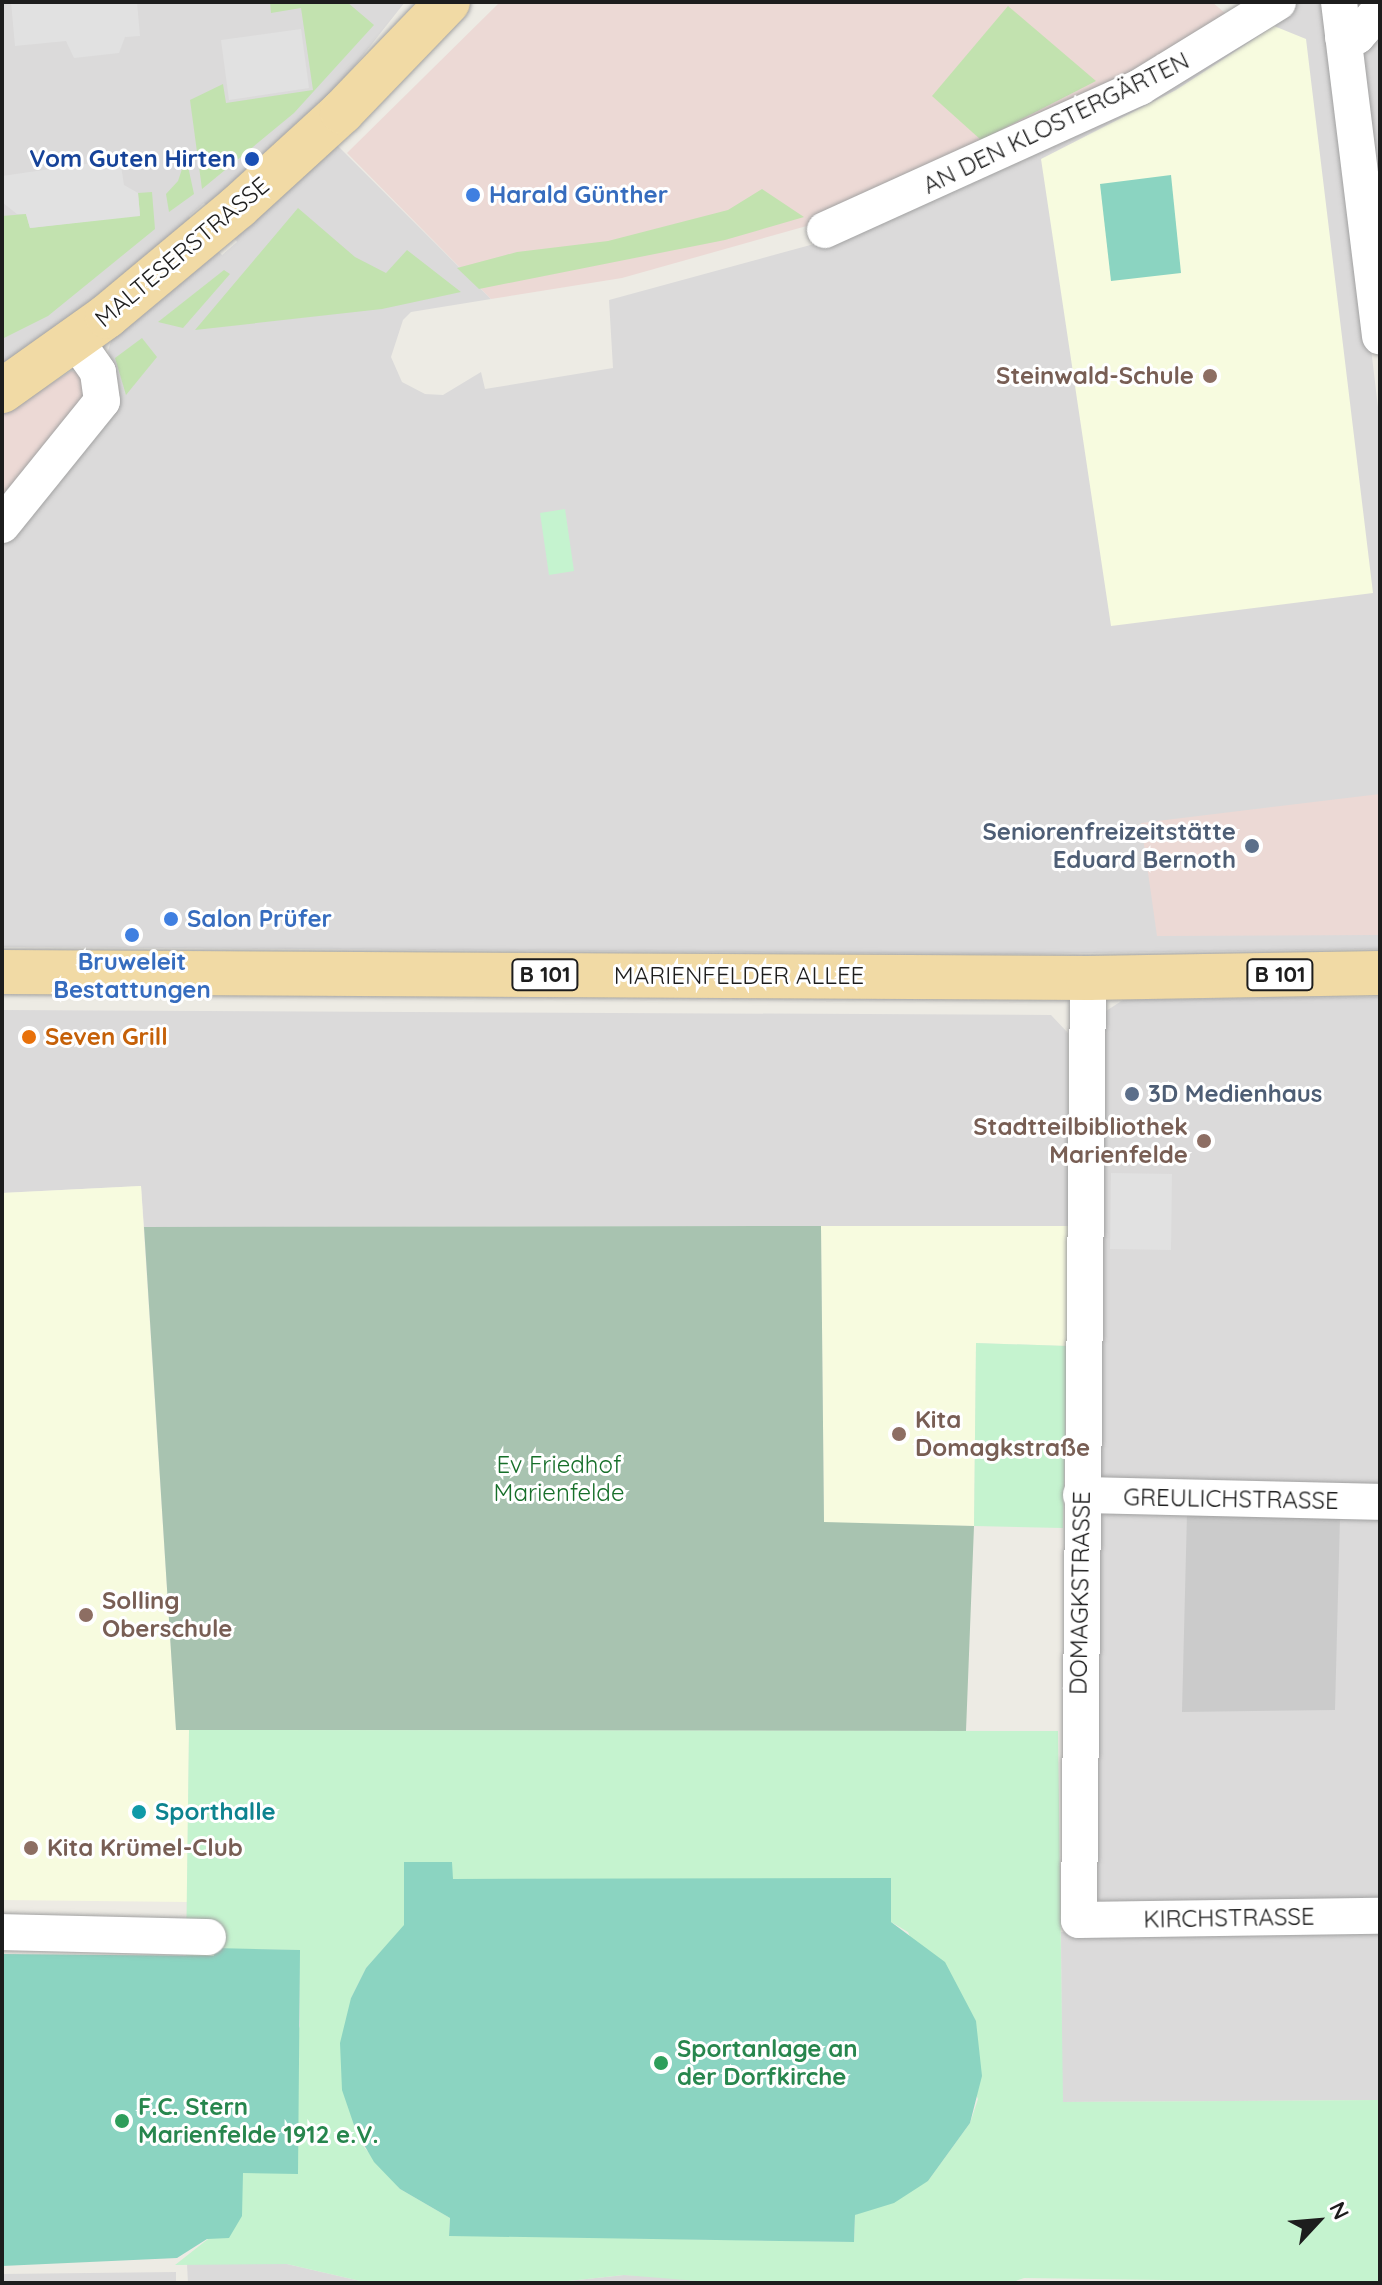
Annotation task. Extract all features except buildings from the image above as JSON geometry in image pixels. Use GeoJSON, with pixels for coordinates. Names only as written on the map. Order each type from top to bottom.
{"type":"FeatureCollection","features":[{"type":"Feature","properties":{"kind":"main road","name":"MALTESERSTRASSE"},"geometry":{"type":"LineString","coordinates":[[76,340],[238,207],[353,101],[448,2]]}},
{"type":"Feature","properties":{"kind":"main road"},"geometry":{"type":"LineString","coordinates":[[2,391],[76,340]]}},
{"type":"Feature","properties":{"kind":"main road","name":"MARIENFELDER ALLEE"},"geometry":{"type":"LineString","coordinates":[[2,972],[1088,978],[1380,973]]}},
{"type":"Feature","properties":{"kind":"street","name":"AN DEN KLOSTERGÄRTEN"},"geometry":{"type":"LineString","coordinates":[[825,230],[1140,87],[1278,2]]}},
{"type":"Feature","properties":{"kind":"street"},"geometry":{"type":"LineString","coordinates":[[1339,2],[1377,291],[1380,337]]}},
{"type":"Feature","properties":{"kind":"street"},"geometry":{"type":"LineString","coordinates":[[1343,37],[1357,36],[1380,10]]}},
{"type":"Feature","properties":{"kind":"street","name":"MALTESERSTRASSE"},"geometry":{"type":"LineString","coordinates":[[2,525],[102,401],[98,372],[76,340]]}},
{"type":"Feature","properties":{"kind":"street","name":"DOMAGKSTRASSE"},"geometry":{"type":"LineString","coordinates":[[1079,1920],[1088,978]]}},
{"type":"Feature","properties":{"kind":"street","name":"GREULICHSTRASSE"},"geometry":{"type":"LineString","coordinates":[[1081,1495],[1380,1502]]}},
{"type":"Feature","properties":{"kind":"street","name":"KIRCHSTRASSE"},"geometry":{"type":"LineString","coordinates":[[1079,1920],[1380,1916]]}},
{"type":"Feature","properties":{"kind":"street"},"geometry":{"type":"LineString","coordinates":[[2,1932],[208,1937]]}},
{"type":"Feature","properties":{"kind":"shaded area"},"geometry":{"type":"Polygon","coordinates":[[[2,2],[405,2],[334,92],[208,207],[204,203],[189,216],[192,220],[128,275],[2,366],[2,2]]]}},
{"type":"Feature","properties":{"kind":"shaded area"},"geometry":{"type":"Polygon","coordinates":[[[11,2],[137,2],[140,36],[125,37],[119,53],[74,58],[66,41],[15,46],[11,2]]]}},
{"type":"Feature","properties":{"kind":"shaded area"},"geometry":{"type":"Polygon","coordinates":[[[500,2],[1212,2],[1232,19],[1129,82],[821,222],[622,278],[491,299],[347,153],[500,2]]]}},
{"type":"Feature","properties":{"kind":"shaded area"},"geometry":{"type":"Polygon","coordinates":[[[1300,2],[1326,2],[1331,13],[1380,424],[1380,949],[1022,954],[2,947],[2,545],[113,411],[119,386],[108,351],[112,338],[218,251],[222,255],[237,242],[234,238],[337,145],[491,299],[411,312],[403,320],[391,357],[402,382],[425,394],[443,395],[481,372],[485,389],[613,368],[609,300],[836,238],[1300,2]]]}},
{"type":"Feature","properties":{"kind":"shaded area"},"geometry":{"type":"Polygon","coordinates":[[[1380,22],[1380,260],[1356,52],[1380,22]]]}},
{"type":"Feature","properties":{"kind":"shaded area","name":"Steinwald-Schule"},"geometry":{"type":"Polygon","coordinates":[[[1274,26],[1306,39],[1373,593],[1111,626],[1041,159],[1176,90],[1274,26]]]}},
{"type":"Feature","properties":{"kind":"shaded area"},"geometry":{"type":"Polygon","coordinates":[[[301,29],[309,88],[229,100],[221,40],[301,29]]]}},
{"type":"Feature","properties":{"kind":"shaded area"},"geometry":{"type":"Polygon","coordinates":[[[120,159],[124,185],[138,193],[140,216],[30,228],[26,214],[17,214],[2,202],[2,176],[120,159]]]}},
{"type":"Feature","properties":{"kind":"shaded area"},"geometry":{"type":"Polygon","coordinates":[[[71,371],[80,373],[90,389],[2,503],[2,414],[71,371]]]}},
{"type":"Feature","properties":{"kind":"shaded area"},"geometry":{"type":"Polygon","coordinates":[[[1380,794],[1380,935],[1157,936],[1141,823],[1380,794]]]}},
{"type":"Feature","properties":{"kind":"shaded area"},"geometry":{"type":"Polygon","coordinates":[[[1380,997],[1380,1491],[1107,1481],[1100,1475],[1103,1013],[1123,1000],[1380,997]]]}},
{"type":"Feature","properties":{"kind":"shaded area"},"geometry":{"type":"Polygon","coordinates":[[[2,1010],[1051,1015],[1068,1033],[1068,1226],[144,1227],[141,1186],[2,1193],[2,1010]]]}},
{"type":"Feature","properties":{"kind":"shaded area"},"geometry":{"type":"Polygon","coordinates":[[[1111,1173],[1172,1174],[1171,1250],[1110,1249],[1111,1173]]]}},
{"type":"Feature","properties":{"kind":"shaded area","name":"Solling Oberschule"},"geometry":{"type":"Polygon","coordinates":[[[141,1186],[176,1729],[189,1730],[187,1902],[2,1900],[2,1193],[141,1186]]]}},
{"type":"Feature","properties":{"kind":"shaded area","name":"Kita Domagkstraße"},"geometry":{"type":"Polygon","coordinates":[[[821,1226],[1068,1226],[1067,1346],[976,1343],[974,1526],[824,1523],[821,1226]]]}},
{"type":"Feature","properties":{"kind":"shaded area"},"geometry":{"type":"Polygon","coordinates":[[[1380,1511],[1380,1903],[1104,1904],[1097,1899],[1100,1512],[1380,1511]]]}},
{"type":"Feature","properties":{"kind":"shaded area"},"geometry":{"type":"Polygon","coordinates":[[[1187,1513],[1340,1517],[1335,1710],[1182,1712],[1187,1513]]]}},
{"type":"Feature","properties":{"kind":"shaded area"},"geometry":{"type":"Polygon","coordinates":[[[1380,1929],[1380,2100],[1062,2102],[1061,1932],[1380,1929]]]}},
{"type":"Feature","properties":{"kind":"shaded area"},"geometry":{"type":"Polygon","coordinates":[[[187,2264],[287,2264],[369,2283],[188,2283],[187,2264]]]}},
{"type":"Feature","properties":{"kind":"shaded area"},"geometry":{"type":"Polygon","coordinates":[[[176,2272],[176,2283],[2,2283],[2,2274],[176,2272]]]}},
{"type":"Feature","properties":{"kind":"shaded area"},"geometry":{"type":"Polygon","coordinates":[[[624,2275],[675,2277],[722,2283],[550,2283],[624,2275]]]}},
{"type":"Feature","properties":{"kind":"green space"},"geometry":{"type":"Polygon","coordinates":[[[270,2],[347,2],[374,25],[294,113],[202,189],[190,100],[223,84],[226,103],[313,90],[301,8],[271,13],[270,2]]]}},
{"type":"Feature","properties":{"kind":"green space"},"geometry":{"type":"Polygon","coordinates":[[[1008,6],[1096,81],[981,140],[932,96],[1008,6]]]}},
{"type":"Feature","properties":{"kind":"green space"},"geometry":{"type":"Polygon","coordinates":[[[186,157],[194,194],[169,212],[166,194],[178,181],[186,157]]]}},
{"type":"Feature","properties":{"kind":"green space"},"geometry":{"type":"Polygon","coordinates":[[[1171,175],[1181,273],[1111,281],[1100,184],[1171,175]]]}},
{"type":"Feature","properties":{"kind":"green space"},"geometry":{"type":"Polygon","coordinates":[[[762,189],[804,217],[725,240],[479,289],[457,268],[517,252],[608,241],[728,210],[762,189]]]}},
{"type":"Feature","properties":{"kind":"green space"},"geometry":{"type":"Polygon","coordinates":[[[152,192],[155,229],[48,316],[2,339],[2,216],[26,214],[30,228],[140,215],[138,193],[152,192]]]}},
{"type":"Feature","properties":{"kind":"green space"},"geometry":{"type":"Polygon","coordinates":[[[298,208],[355,257],[386,273],[407,250],[461,292],[382,309],[195,330],[298,208]]]}},
{"type":"Feature","properties":{"kind":"green space"},"geometry":{"type":"Polygon","coordinates":[[[224,270],[230,274],[183,328],[158,322],[224,270]]]}},
{"type":"Feature","properties":{"kind":"green space"},"geometry":{"type":"Polygon","coordinates":[[[142,338],[157,357],[126,395],[115,358],[142,338]]]}},
{"type":"Feature","properties":{"kind":"green space"},"geometry":{"type":"Polygon","coordinates":[[[565,509],[574,571],[549,575],[540,513],[565,509]]]}},
{"type":"Feature","properties":{"kind":"green space","name":"Ev Friedhof Marienfelde"},"geometry":{"type":"Polygon","coordinates":[[[821,1226],[824,1522],[974,1526],[966,1731],[176,1730],[144,1227],[821,1226]]]}},
{"type":"Feature","properties":{"kind":"green space"},"geometry":{"type":"Polygon","coordinates":[[[976,1343],[1067,1346],[1063,1528],[974,1526],[976,1343]]]}},
{"type":"Feature","properties":{"kind":"green space"},"geometry":{"type":"Polygon","coordinates":[[[189,1730],[1058,1731],[1063,2102],[1380,2100],[1380,2283],[1024,2278],[1010,2283],[722,2283],[624,2275],[550,2283],[369,2283],[287,2264],[175,2265],[208,2239],[242,2173],[300,2026],[299,1950],[215,1949],[215,1956],[186,1957],[189,1730]],[[404,1862],[404,1926],[366,1968],[351,1998],[363,2146],[400,2189],[450,2218],[449,2235],[854,2242],[855,2215],[928,2181],[970,2123],[978,2099],[908,1932],[891,1922],[891,1879],[452,1879],[452,1862],[404,1862]]]}},
{"type":"Feature","properties":{"kind":"green space","name":"Sportanlage an der Dorfkirche"},"geometry":{"type":"Polygon","coordinates":[[[404,1862],[452,1862],[453,1879],[891,1878],[891,1922],[945,1962],[976,2021],[982,2076],[970,2123],[928,2181],[894,2203],[855,2215],[854,2242],[449,2236],[450,2218],[400,2189],[374,2162],[356,2131],[342,2090],[340,2043],[351,1998],[366,1968],[404,1925],[404,1862]]]}},
{"type":"Feature","properties":{"kind":"green space","name":"F.C. Stern Marienfelde 1912 e.V."},"geometry":{"type":"Polygon","coordinates":[[[215,1948],[300,1950],[298,2174],[243,2173],[242,2216],[229,2238],[207,2239],[177,2258],[2,2266],[2,1954],[214,1956],[215,1948]]]}},
{"type":"Feature","properties":{"kind":"place","name":"Vom Guten Hirten"},"geometry":{"type":"Point","coordinates":[252,159]}},
{"type":"Feature","properties":{"kind":"place","name":"Harald Günther"},"geometry":{"type":"Point","coordinates":[473,195]}},
{"type":"Feature","properties":{"kind":"place","name":"Steinwald-Schule"},"geometry":{"type":"Point","coordinates":[1210,376]}},
{"type":"Feature","properties":{"kind":"place","name":"Seniorenfreizeitstätte Eduard Bernoth"},"geometry":{"type":"Point","coordinates":[1252,846]}},
{"type":"Feature","properties":{"kind":"place","name":"Salon Prüfer"},"geometry":{"type":"Point","coordinates":[171,919]}},
{"type":"Feature","properties":{"kind":"place","name":"Bruweleit Bestattungen"},"geometry":{"type":"Point","coordinates":[132,935]}},
{"type":"Feature","properties":{"kind":"place","name":"Seven Grill"},"geometry":{"type":"Point","coordinates":[29,1037]}},
{"type":"Feature","properties":{"kind":"place","name":"3D Medienhaus"},"geometry":{"type":"Point","coordinates":[1132,1094]}},
{"type":"Feature","properties":{"kind":"place","name":"Stadtteilbibliothek Marienfelde"},"geometry":{"type":"Point","coordinates":[1204,1141]}},
{"type":"Feature","properties":{"kind":"place","name":"Kita Domagkstraße"},"geometry":{"type":"Point","coordinates":[899,1434]}},
{"type":"Feature","properties":{"kind":"place","name":"Solling Oberschule"},"geometry":{"type":"Point","coordinates":[86,1615]}},
{"type":"Feature","properties":{"kind":"place","name":"Sporthalle"},"geometry":{"type":"Point","coordinates":[139,1812]}},
{"type":"Feature","properties":{"kind":"place","name":"Kita Krümel-Club"},"geometry":{"type":"Point","coordinates":[31,1848]}},
{"type":"Feature","properties":{"kind":"place","name":"Sportanlage an der Dorfkirche"},"geometry":{"type":"Point","coordinates":[661,2063]}},
{"type":"Feature","properties":{"kind":"place","name":"F.C. Stern Marienfelde 1912 e.V."},"geometry":{"type":"Point","coordinates":[122,2121]}}]}
